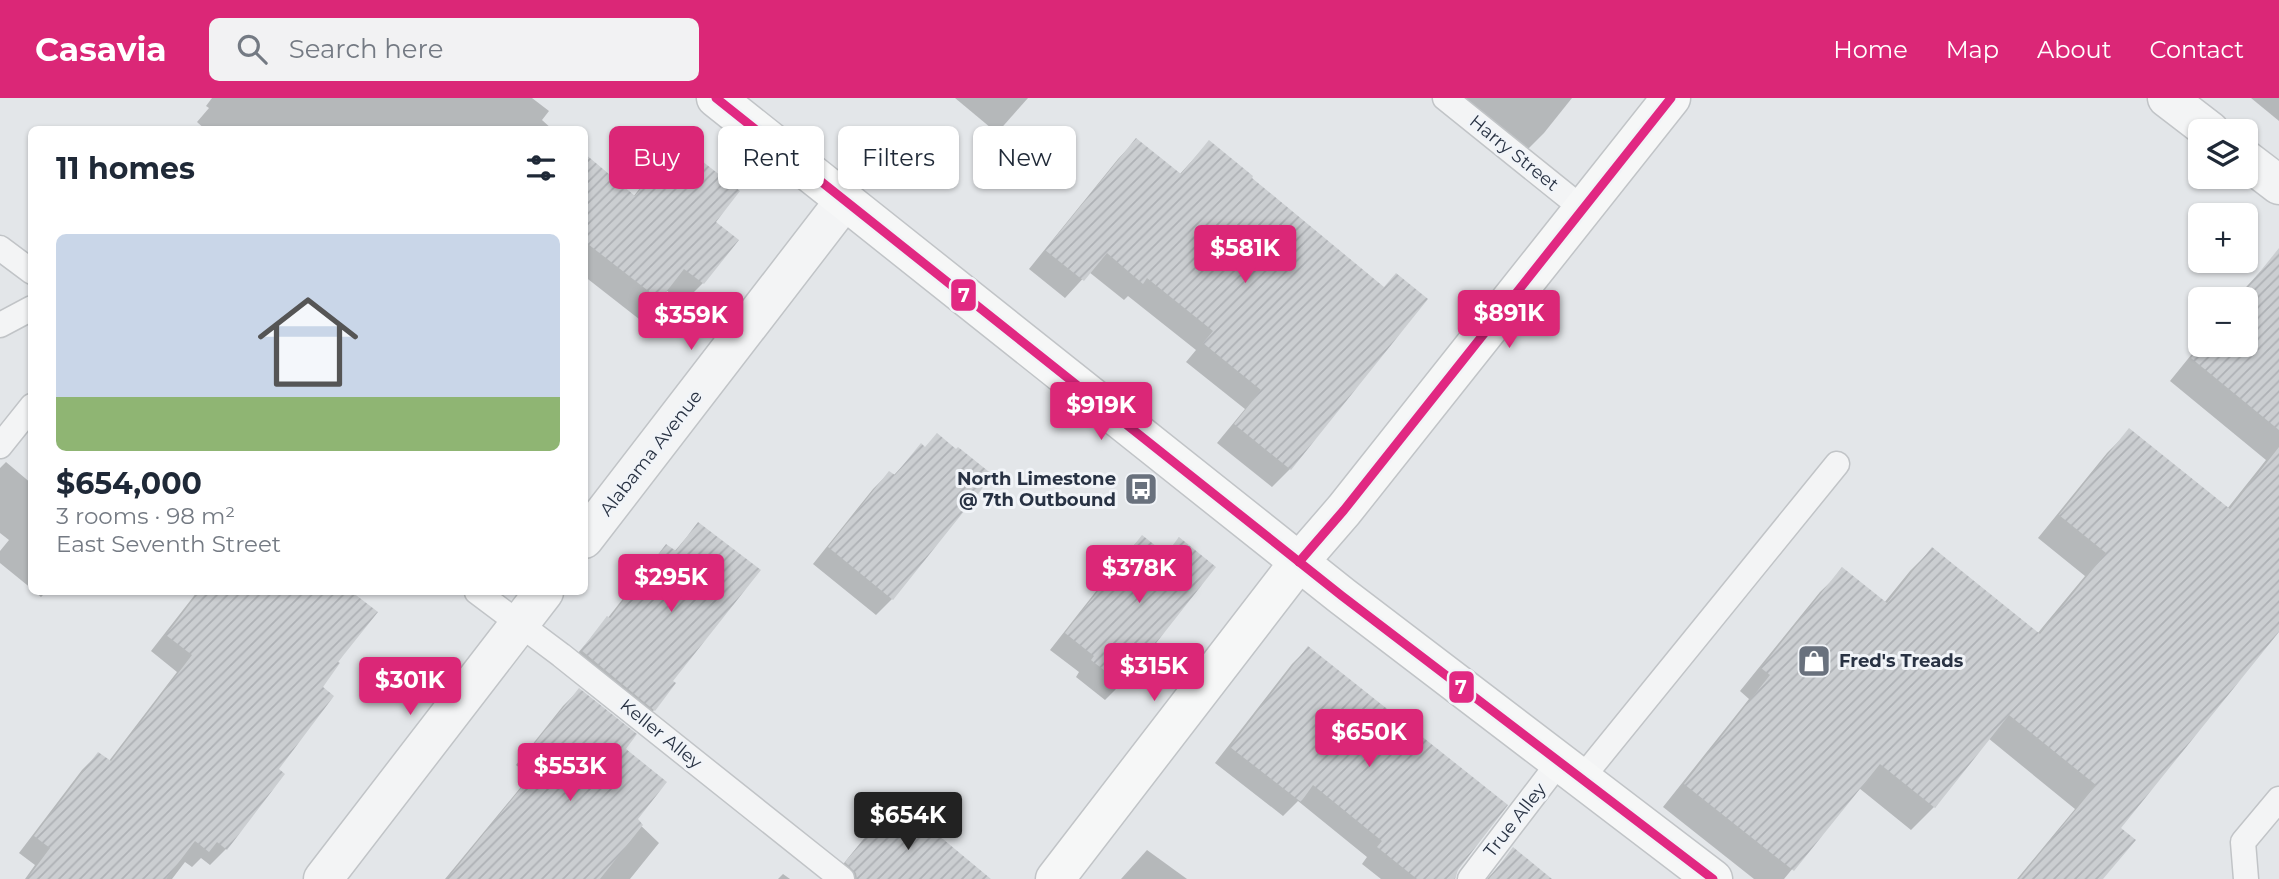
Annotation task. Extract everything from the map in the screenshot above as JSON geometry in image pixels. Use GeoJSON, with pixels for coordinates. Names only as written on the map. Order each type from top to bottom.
{"type":"FeatureCollection","features":[{"type":"Feature","properties":{"kind":"street"},"geometry":{"type":"LineString","coordinates":[[716,98],[1299,562],[1713,879]]}},
{"type":"Feature","properties":{"kind":"street"},"geometry":{"type":"LineString","coordinates":[[1055,879],[1299,562],[1671,98]]}},
{"type":"Feature","properties":{"kind":"street"},"geometry":{"type":"LineString","coordinates":[[2167,98],[2194,119]]}},
{"type":"Feature","properties":{"kind":"street"},"geometry":{"type":"LineString","coordinates":[[2258,169],[2279,185]]}},
{"type":"Feature","properties":{"kind":"street","name":"Alabama Avenue"},"geometry":{"type":"LineString","coordinates":[[588,534],[845,200]]}},
{"type":"Feature","properties":{"kind":"street"},"geometry":{"type":"LineString","coordinates":[[323,879],[542,595]]}},
{"type":"Feature","properties":{"kind":"lane","name":"Harry Street"},"geometry":{"type":"LineString","coordinates":[[1445,98],[1583,209]]}},
{"type":"Feature","properties":{"kind":"lane"},"geometry":{"type":"LineString","coordinates":[[0,248],[28,269]]}},
{"type":"Feature","properties":{"kind":"lane"},"geometry":{"type":"LineString","coordinates":[[0,325],[28,310]]}},
{"type":"Feature","properties":{"kind":"lane"},"geometry":{"type":"LineString","coordinates":[[0,446],[28,411]]}},
{"type":"Feature","properties":{"kind":"lane","name":"True Alley"},"geometry":{"type":"LineString","coordinates":[[1470,879],[1571,769],[1837,464]]}},
{"type":"Feature","properties":{"kind":"lane","name":"Keller Alley"},"geometry":{"type":"LineString","coordinates":[[481,595],[520,622],[842,879]]}},
{"type":"Feature","properties":{"kind":"lane"},"geometry":{"type":"LineString","coordinates":[[2246,879],[2243,842],[2279,799]]}},
{"type":"Feature","properties":{"kind":"building"},"geometry":{"type":"Polygon","coordinates":[[[1136,138],[1181,174],[1209,140],[1384,287],[1396,273],[1428,299],[1291,470],[1234,424],[1261,390],[1203,343],[1213,331],[1147,278],[1143,284],[1107,253],[1084,281],[1045,250],[1136,138]]]}},
{"type":"Feature","properties":{"kind":"building"},"geometry":{"type":"Polygon","coordinates":[[[588,156],[609,174],[609,189],[627,189],[635,196],[641,189],[704,189],[704,163],[718,174],[718,189],[740,191],[716,222],[739,240],[704,284],[684,269],[660,300],[588,244],[588,156]]]}},
{"type":"Feature","properties":{"kind":"building"},"geometry":{"type":"Polygon","coordinates":[[[2279,248],[2279,430],[2191,358],[2258,357],[2258,287],[2248,287],[2279,248]]]}},
{"type":"Feature","properties":{"kind":"building"},"geometry":{"type":"Polygon","coordinates":[[[2129,428],[2230,509],[2279,447],[2279,632],[2121,828],[2136,840],[2103,879],[2019,879],[2096,785],[2009,715],[1935,808],[1880,764],[1794,871],[1684,784],[1770,675],[1761,668],[1842,567],[1887,603],[1932,547],[2040,634],[2106,553],[2059,515],[2129,428]]]}},
{"type":"Feature","properties":{"kind":"building"},"geometry":{"type":"Polygon","coordinates":[[[937,433],[993,475],[893,600],[828,547],[889,471],[895,475],[921,443],[925,447],[937,433]]]}},
{"type":"Feature","properties":{"kind":"building"},"geometry":{"type":"Polygon","coordinates":[[[698,522],[761,570],[673,681],[676,683],[655,711],[581,650],[607,616],[610,618],[666,544],[676,551],[698,522]]]}},
{"type":"Feature","properties":{"kind":"building"},"geometry":{"type":"Polygon","coordinates":[[[1142,535],[1166,554],[1179,537],[1216,567],[1123,685],[1091,660],[1094,656],[1065,633],[1142,535]]]}},
{"type":"Feature","properties":{"kind":"building"},"geometry":{"type":"Polygon","coordinates":[[[197,595],[356,595],[378,612],[338,662],[340,663],[323,687],[334,696],[279,769],[285,774],[227,850],[217,842],[209,852],[195,841],[166,879],[27,879],[50,848],[34,836],[98,752],[111,761],[192,655],[166,635],[197,595]]]}},
{"type":"Feature","properties":{"kind":"building"},"geometry":{"type":"Polygon","coordinates":[[[1308,646],[1508,805],[1458,870],[1455,879],[1417,879],[1377,847],[1382,841],[1313,785],[1301,802],[1230,747],[1308,646]]]}},
{"type":"Feature","properties":{"kind":"building"},"geometry":{"type":"Polygon","coordinates":[[[579,688],[637,734],[626,749],[667,782],[638,819],[643,825],[600,879],[447,879],[545,759],[531,748],[579,688]]]}},
{"type":"Feature","properties":{"kind":"building"},"geometry":{"type":"Polygon","coordinates":[[[896,800],[991,879],[857,879],[856,873],[845,862],[896,800]]]}},
{"type":"Feature","properties":{"kind":"building"},"geometry":{"type":"Polygon","coordinates":[[[1513,847],[1552,879],[1489,879],[1513,847]]]}},
{"type":"Feature","properties":{"kind":"transit line","name":"7"},"geometry":{"type":"LineString","coordinates":[[716,98],[1342,596],[1713,879]]}},
{"type":"Feature","properties":{"kind":"transit line","name":"7"},"geometry":{"type":"LineString","coordinates":[[1299,562],[1344,510],[1671,98]]}},
{"type":"Feature","properties":{"kind":"place","name":"North Limestone @ 7th Outbound"},"geometry":{"type":"Point","coordinates":[1141,489]}},
{"type":"Feature","properties":{"kind":"place","name":"Fred's Treads"},"geometry":{"type":"Point","coordinates":[1814,661]}}]}
